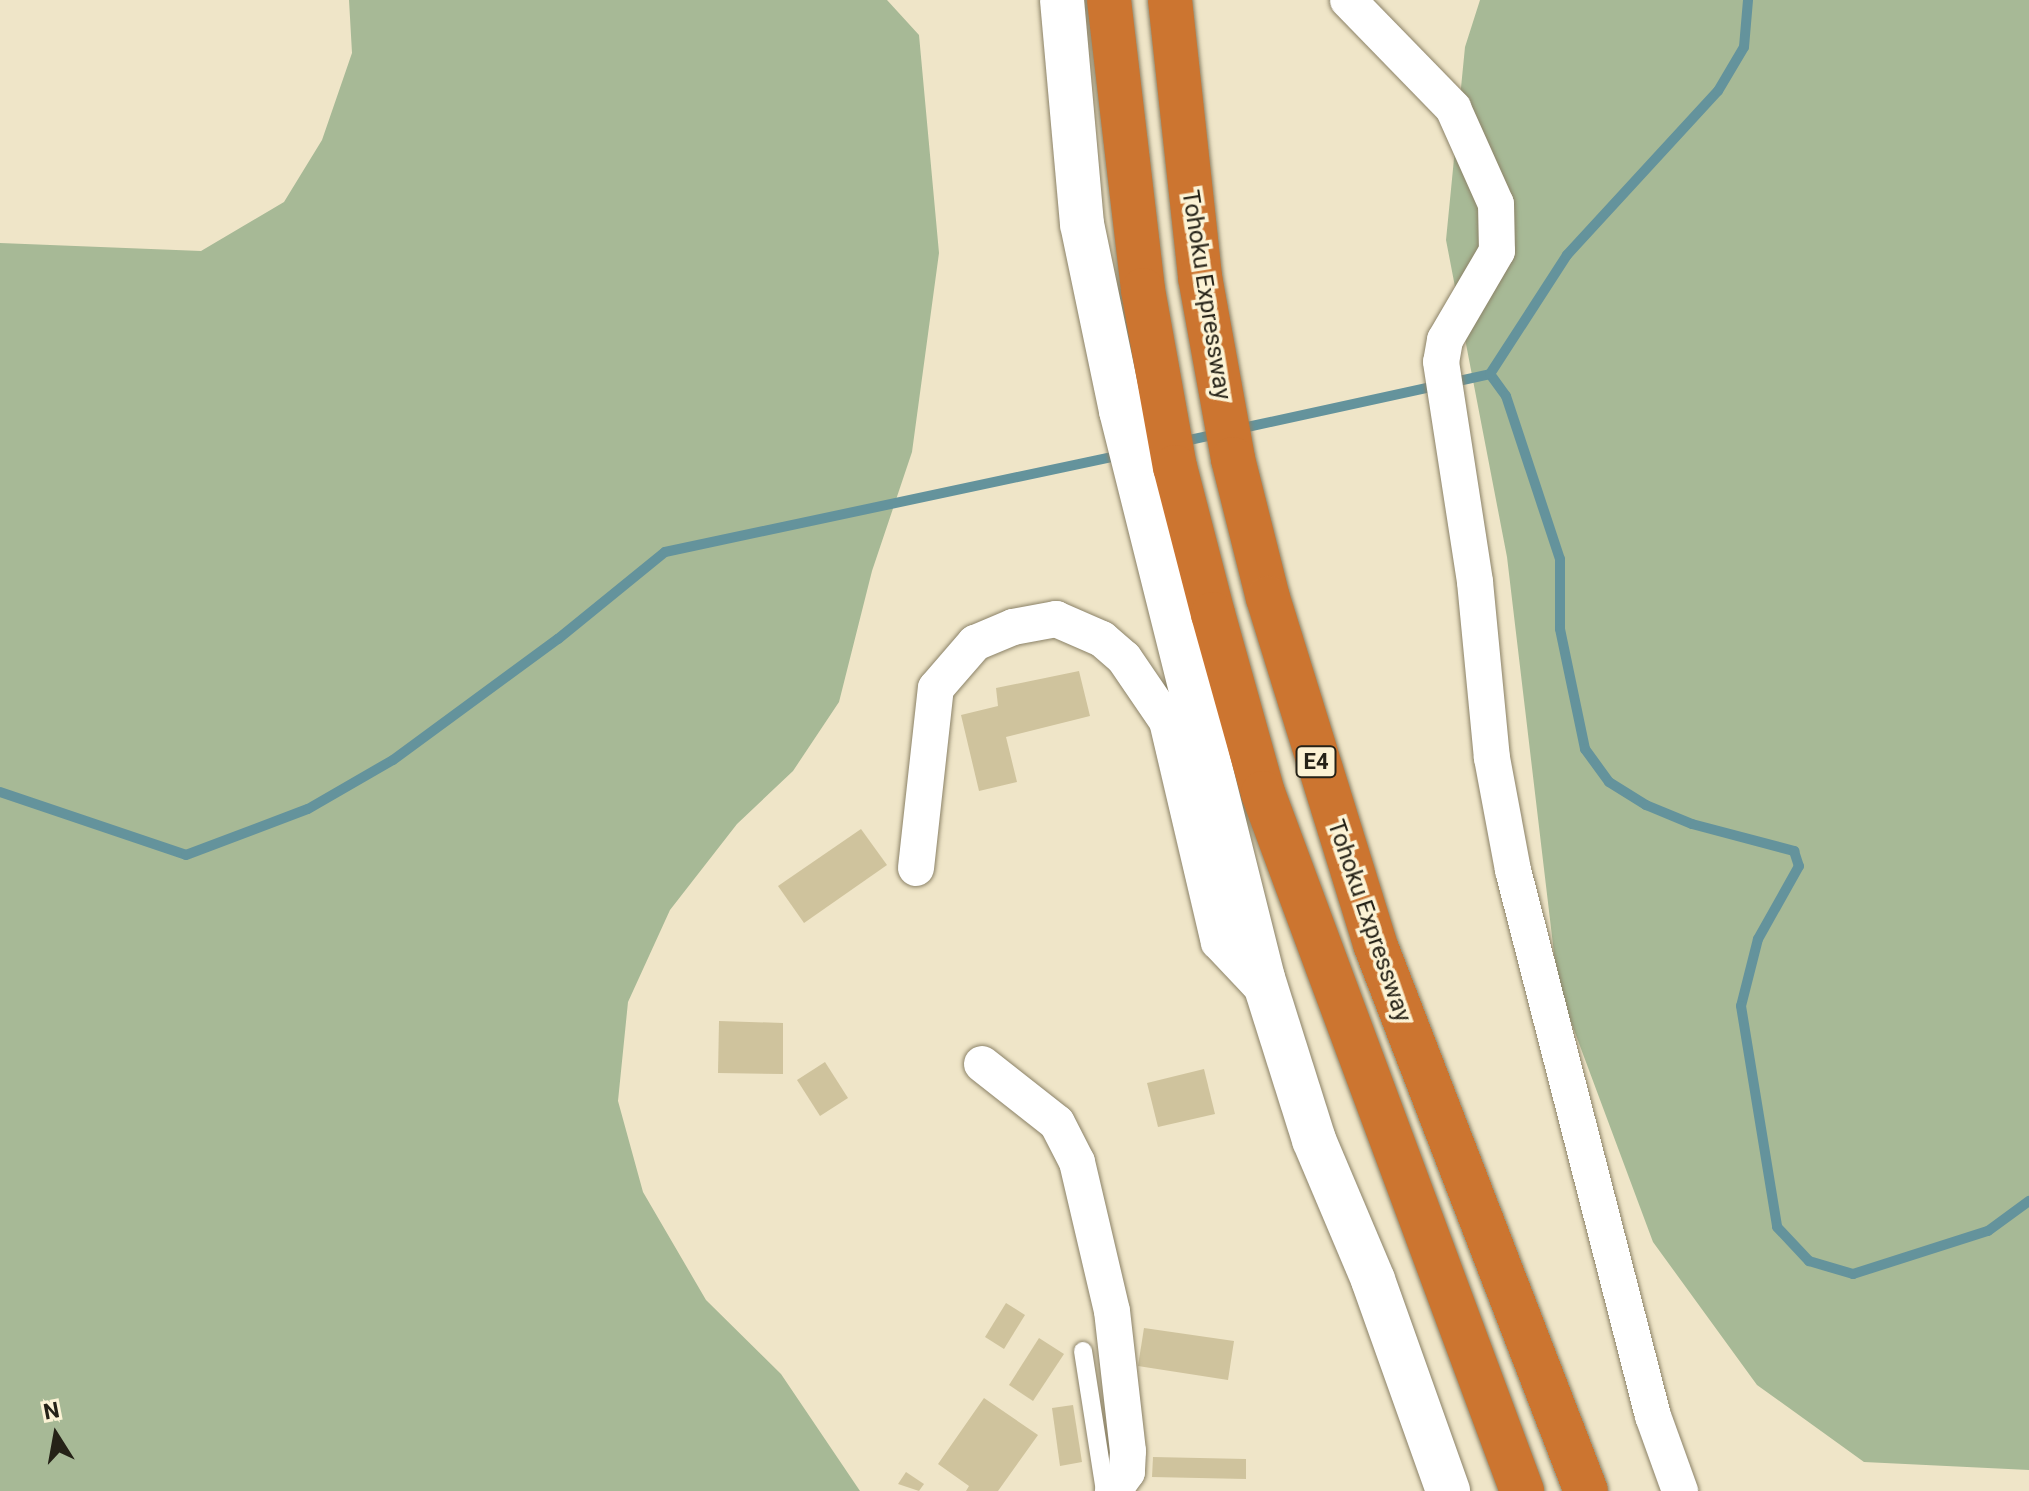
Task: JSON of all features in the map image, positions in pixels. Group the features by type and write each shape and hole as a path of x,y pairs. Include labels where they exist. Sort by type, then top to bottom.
{"highway":[{"name":"E4","path":"1109,0 1143,290 1175,467 1213,614 1263,793 1522,1491"},
{"name":"Tohoku Expressway","path":"1170,0 1200,277 1233,459 1268,598 1375,944 1586,1491"}],"street":[{"path":"1062,0 1082,224 1121,411 1268,994 1314,1140 1373,1280 1448,1491"},
{"path":"1348,0 1453,108 1496,204 1497,251 1445,340 1441,362 1475,582 1492,758 1520,900 1653,1416 1680,1491"},
{"path":"916,868 936,688 975,643 1013,627 1056,619 1102,639 1124,658 1167,721 1219,942 1268,994"},
{"path":"982,1064 1057,1123 1077,1162 1112,1311 1128,1451 1127,1472 1113,1491"}],"lane":[{"path":"1083,1351 1105,1491"}],"green space":[{"path":"349,0 887,0 919,35 939,253 912,452 872,571 839,702 793,771 737,824 670,910 628,1002 618,1101 643,1192 706,1300 781,1374 860,1491 0,1491 0,243 201,251 284,202 322,140 352,53"},
{"path":"1480,0 2029,0 2029,1470 1864,1462 1757,1385 1653,1242 1558,987 1507,557 1446,240 1465,47"}],"building":[{"path":"1079,671 1090,716 1006,737 1017,782 979,791 961,715 998,706 996,688"},
{"path":"861,829 887,865 804,923 778,886"},
{"path":"719,1021 783,1023 783,1074 718,1073"},
{"path":"825,1062 848,1098 820,1116 797,1080"},
{"path":"1204,1069 1215,1114 1158,1127 1147,1083"},
{"path":"1006,1303 1025,1315 1004,1349 985,1337"},
{"path":"1144,1328 1234,1341 1228,1380 1138,1366"},
{"path":"1039,1338 1064,1354 1033,1401 1009,1385"},
{"path":"984,1398 1038,1435 998,1491 966,1491 969,1486 938,1464"},
{"path":"1073,1405 1082,1462 1060,1466 1052,1408"},
{"path":"1153,1457 1246,1459 1246,1479 1152,1477"},
{"path":"906,1472 924,1484 919,1491 898,1484"}],"waterway":[{"path":"1238,429 1490,374 1567,255 1718,91 1744,47 1748,0"},
{"path":"1490,374 1506,396 1560,559 1560,629 1585,749 1609,782 1646,805 1692,824 1794,851 1799,866 1758,939 1741,1006 1777,1227 1809,1261 1853,1274 1988,1231 2029,1201"},
{"path":"1180,442 1219,434"},
{"path":"0,792 186,855 308,809 393,760 558,639 665,552 1121,455"}]}
